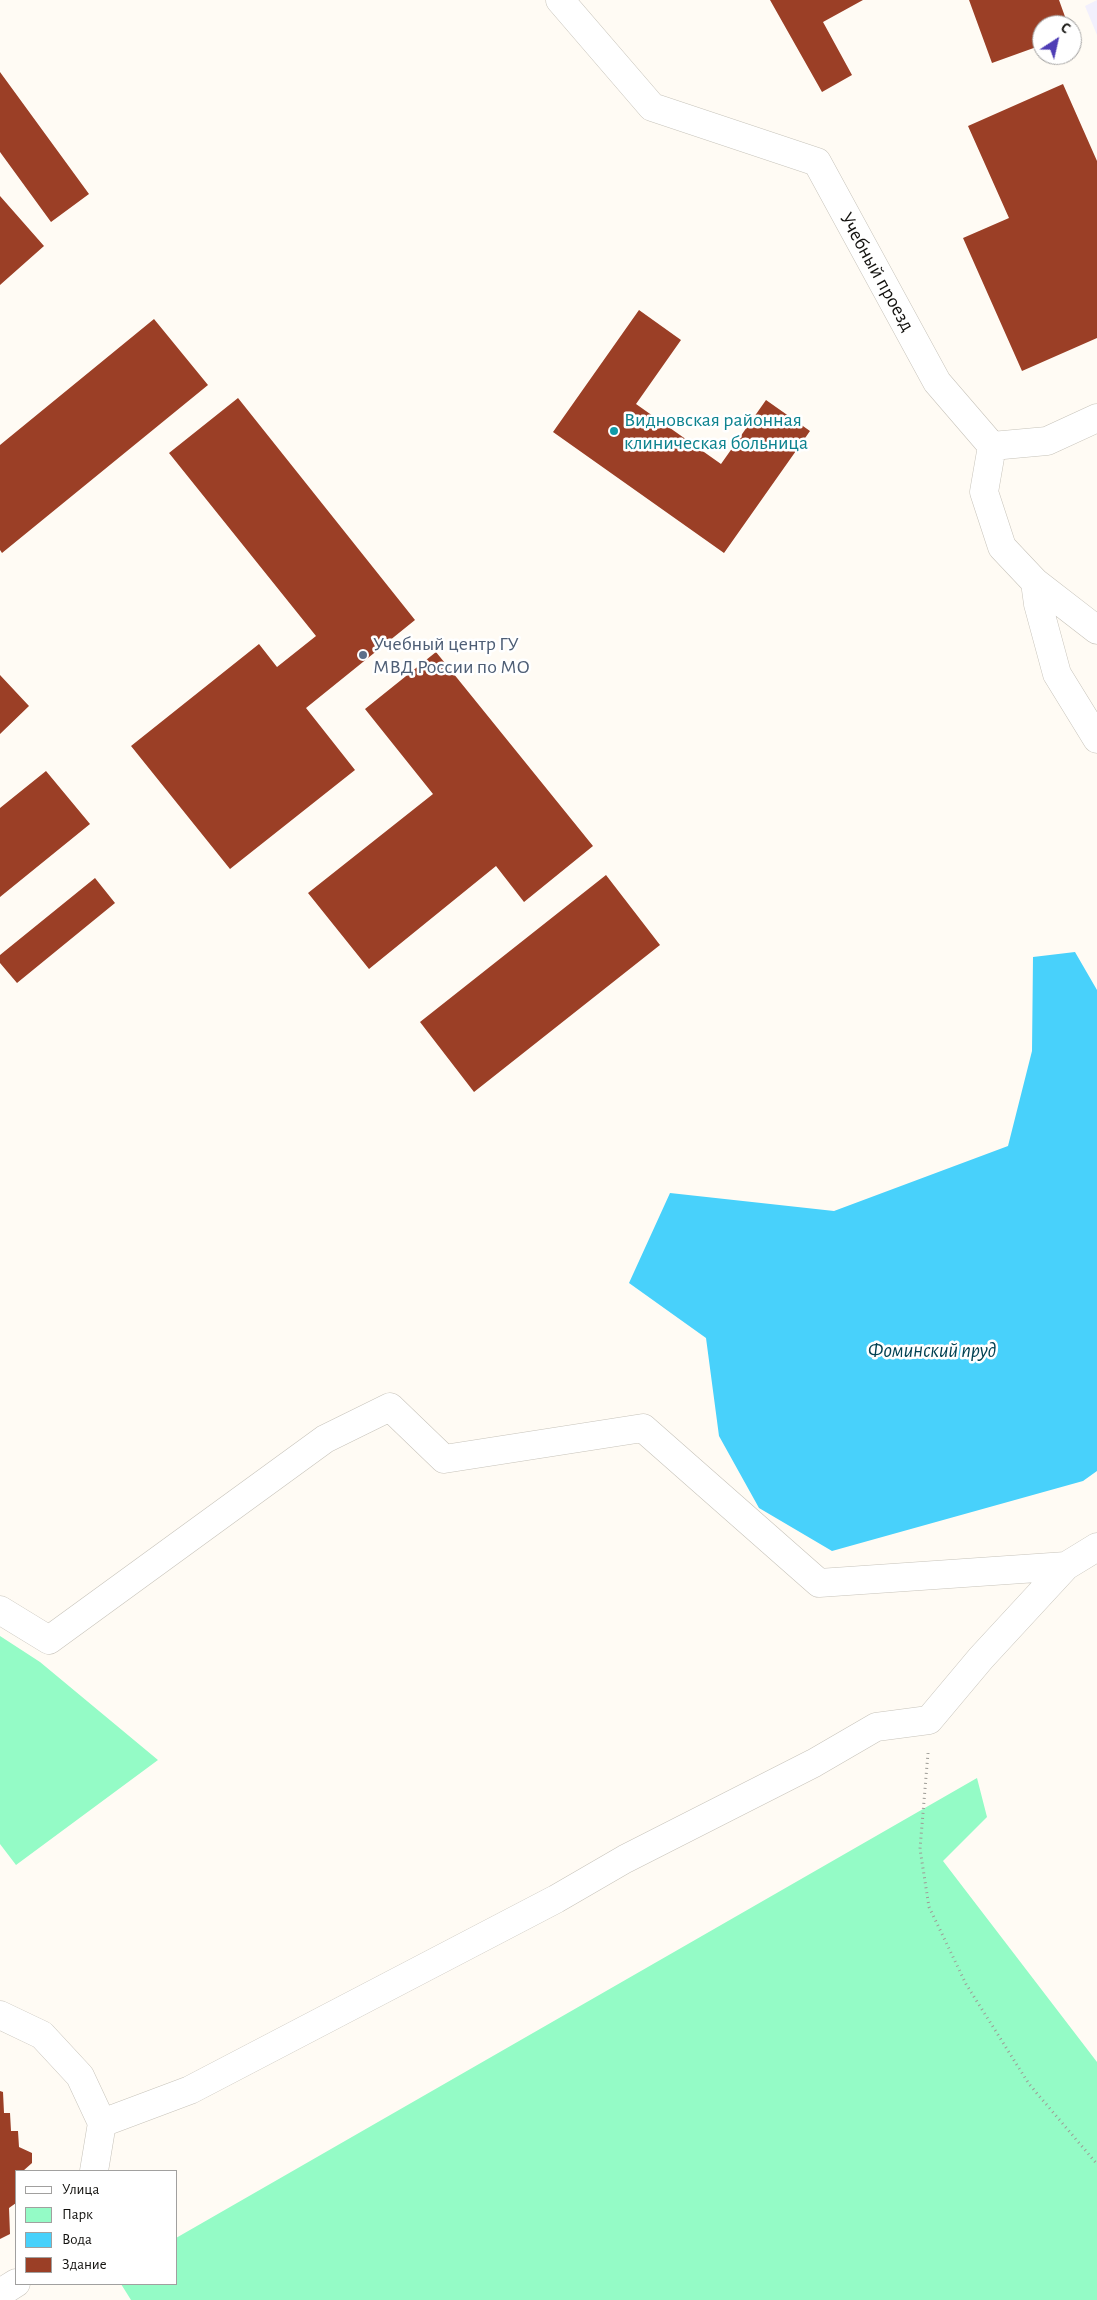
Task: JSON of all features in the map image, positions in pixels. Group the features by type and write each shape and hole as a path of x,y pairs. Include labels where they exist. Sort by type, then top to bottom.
{"street":[{"name":"Учебный проезд","path":"560,0 652,107 817,162 937,382 992,446"},
{"path":"1097,418 1047,441 992,446 984,492 1002,547 1035,582 1097,630"},
{"path":"1035,582 1038,604 1057,674 1097,740"},
{"path":"0,1610 49,1640 325,1439 390,1407 444,1459 643,1428 819,1583 1066,1566"},
{"path":"102,2123 190,2090 556,1899 625,1859 814,1763 876,1727 929,1720 980,1658 1066,1566 1097,1547"},
{"path":"0,2015 42,2036 80,2076 102,2123 94,2170"},
{"path":"0,2292 15,2284"}],"path":[{"path":"929,1720 920,1849 929,1907 966,1984 1029,2084 1097,2164"}],"shaded area":[{"path":"1097,0 1097,35 1085,6"}],"green space":[{"path":"0,1636 40,1662 158,1760 16,1865 0,1844"},
{"path":"977,1778 987,1817 943,1861 1097,2062 1097,2300 131,2300 122,2285 178,2285 178,2237"}],"water":[{"name":"Фоминский пруд","path":"1075,952 1097,990 1097,1471 1083,1481 832,1551 759,1508 719,1436 706,1338 629,1283 670,1193 834,1211 1008,1146 1032,1051 1033,957"}],"building":[{"path":"770,0 863,0 823,22 852,75 822,92"},
{"path":"969,0 1059,0 1064,15 1032,15 1032,49 992,63"},
{"path":"0,72 89,194 51,222 0,152"},
{"path":"1063,84 1097,161 1097,338 1022,371 963,238 1009,218 968,126"},
{"path":"0,196 44,246 0,285"},
{"name":"Видновская районная клиническая больница","path":"639,310 681,340 636,404 721,464 766,400 810,431 724,553 553,432"},
{"path":"154,319 208,385 2,553 0,550 0,445"},
{"path":"238,398 415,620 306,708 355,770 230,869 131,746 259,644 277,667 316,636 169,453"},
{"path":"436,652 593,846 524,902 496,866 369,969 308,893 433,794 365,709"},
{"path":"0,675 29,706 0,734"},
{"path":"46,771 90,824 0,897 0,808"},
{"path":"606,875 660,945 474,1092 420,1022"},
{"path":"95,878 115,903 17,983 0,963 0,955"},
{"path":"0,2091 3,2092 4,2113 10,2113 11,2131 18,2131 19,2147 32,2153 32,2163 24,2170 15,2170 15,2204 9,2208 10,2234 0,2239"}],"place":[{"name":"Видновская районная клиническая больница","path":"614,431"},
{"name":"Учебный центр ГУ МВД России по МО","path":"363,655"}]}
